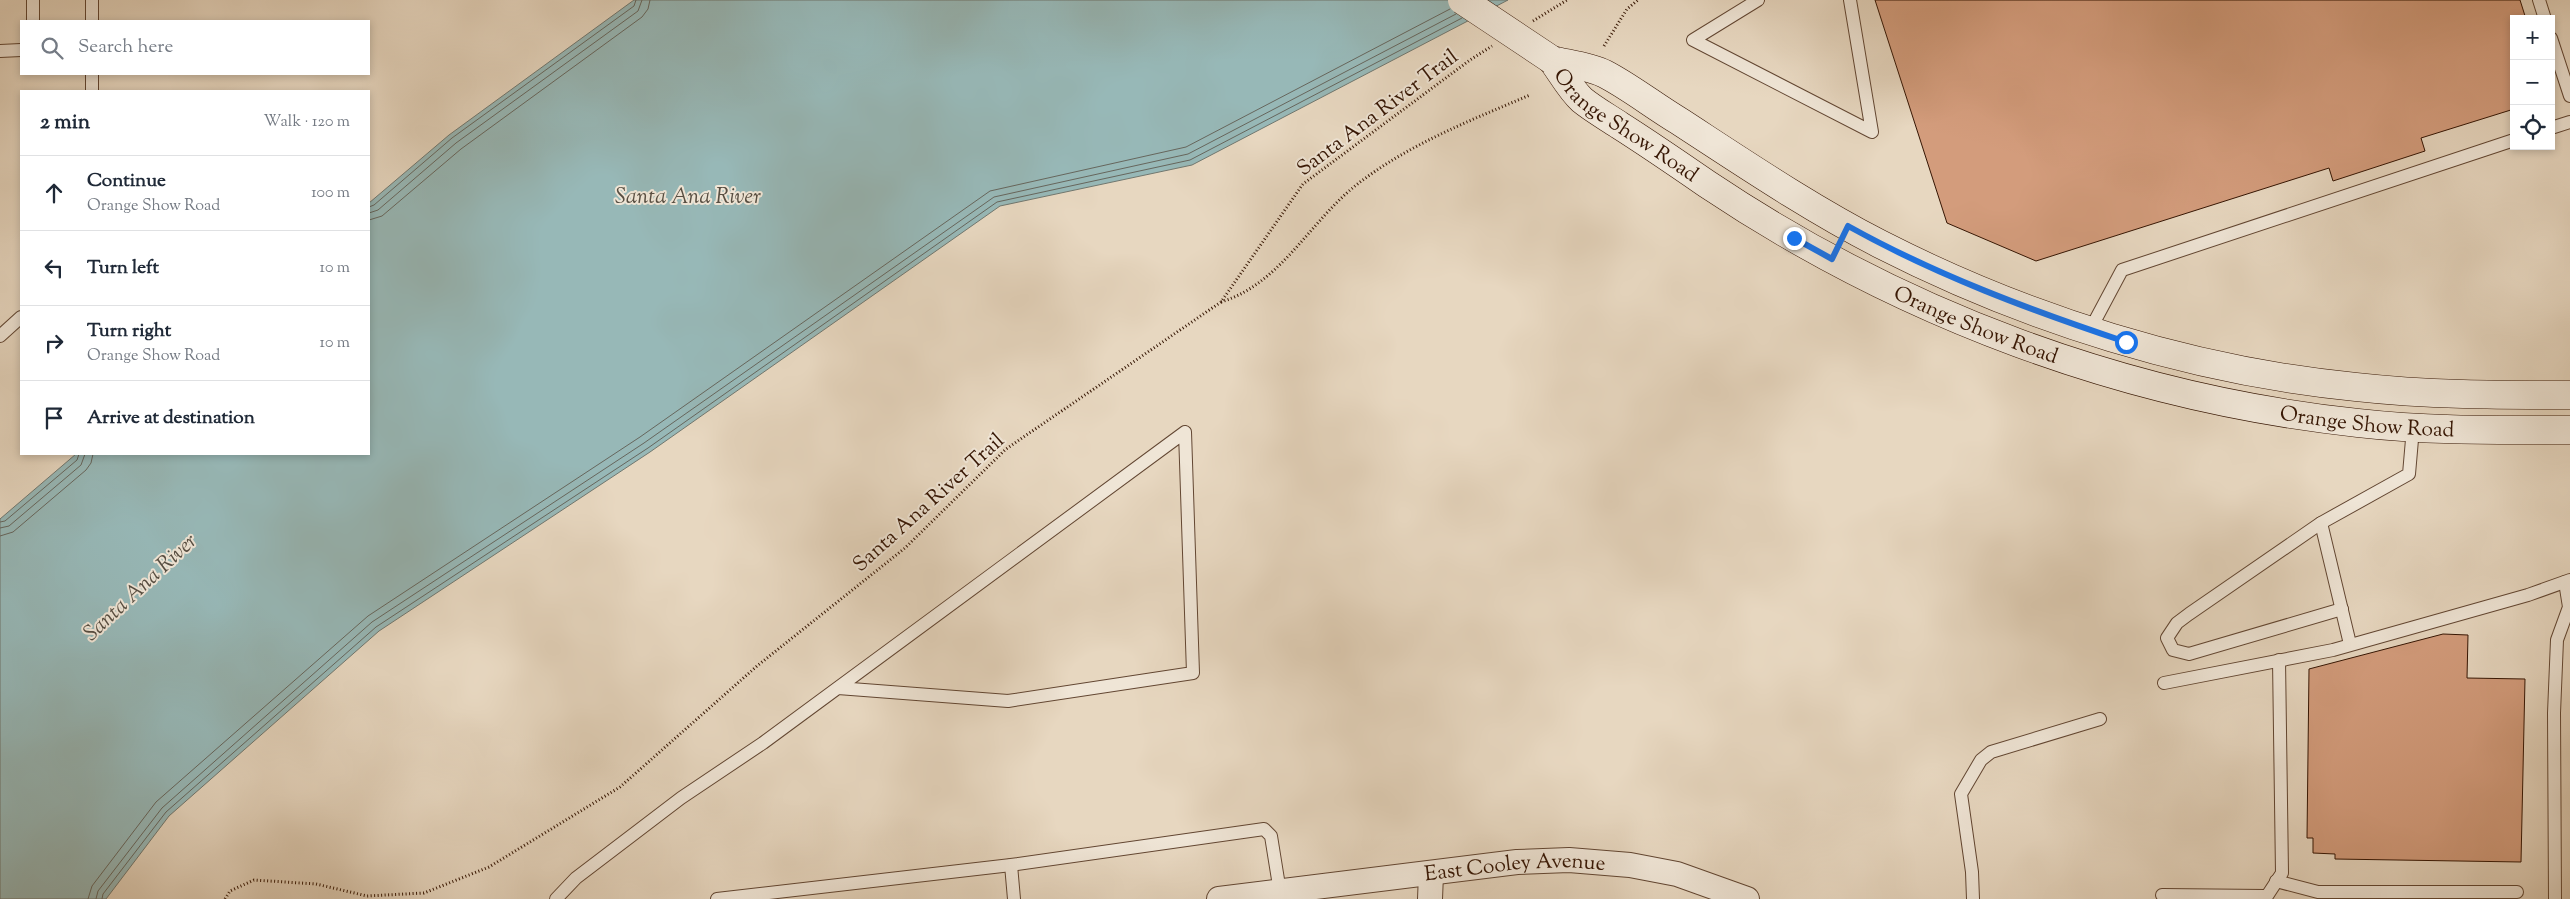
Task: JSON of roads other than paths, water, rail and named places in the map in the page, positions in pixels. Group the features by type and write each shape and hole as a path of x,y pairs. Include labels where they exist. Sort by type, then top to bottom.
{"main road":[{"path":"1462,0 1552,60"},
{"name":"Orange Show Road","path":"1552,60 1603,73 1811,206 1880,244 1972,287 2126,342 2208,362 2345,386 2420,393 2570,395"},
{"name":"Orange Show Road","path":"1552,60 1581,99 1730,199 1832,259 1900,294 1963,322 2032,349 2120,377 2200,397 2280,412 2356,423 2412,428 2570,430"},
{"path":"1832,259 1848,226"}],"street":[{"name":"East Cooley Avenue","path":"1219,899 1518,862 1569,860 1630,865 1677,874 1747,899"},
{"path":"1430,899 1431,874"}],"lane":[{"path":"33,0 33,20"},
{"path":"92,0 92,20"},
{"path":"1758,0 1693,40 1872,132 1850,0"},
{"path":"2539,0 2544,15"},
{"path":"0,51 20,50"},
{"path":"2555,50 2570,96"},
{"path":"92,75 92,90"},
{"path":"2555,127 2570,122"},
{"path":"2090,330 2122,270 2510,141"},
{"path":"0,336 20,318"},
{"path":"2342,609 2189,654 2173,650 2167,638 2178,623 2189,614 2321,523 2409,474 2412,428"},
{"path":"556,899 576,878 681,798 763,743 1185,432 1193,673 1008,700 838,688"},
{"path":"2321,523 2350,644"},
{"path":"2164,683 2350,644 2528,594 2567,581 2569,607 2557,640 2554,713 2555,899"},
{"path":"2162,895 2265,897 2282,873 2279,660"},
{"path":"1973,899 1972,872 1962,794 1981,760 1991,752 2100,719"},
{"path":"717,899 1010,865 1264,830 1271,836 1280,892"},
{"path":"1010,865 1014,899"},
{"path":"2276,881 2318,892 2440,895 2517,892"}],"water":[{"name":"Santa Ana River","path":"634,0 1508,0 1192,165 1000,206 650,452 379,631 169,816 106,899 0,899 0,519 75,455 370,455 370,202 449,135"}]}
